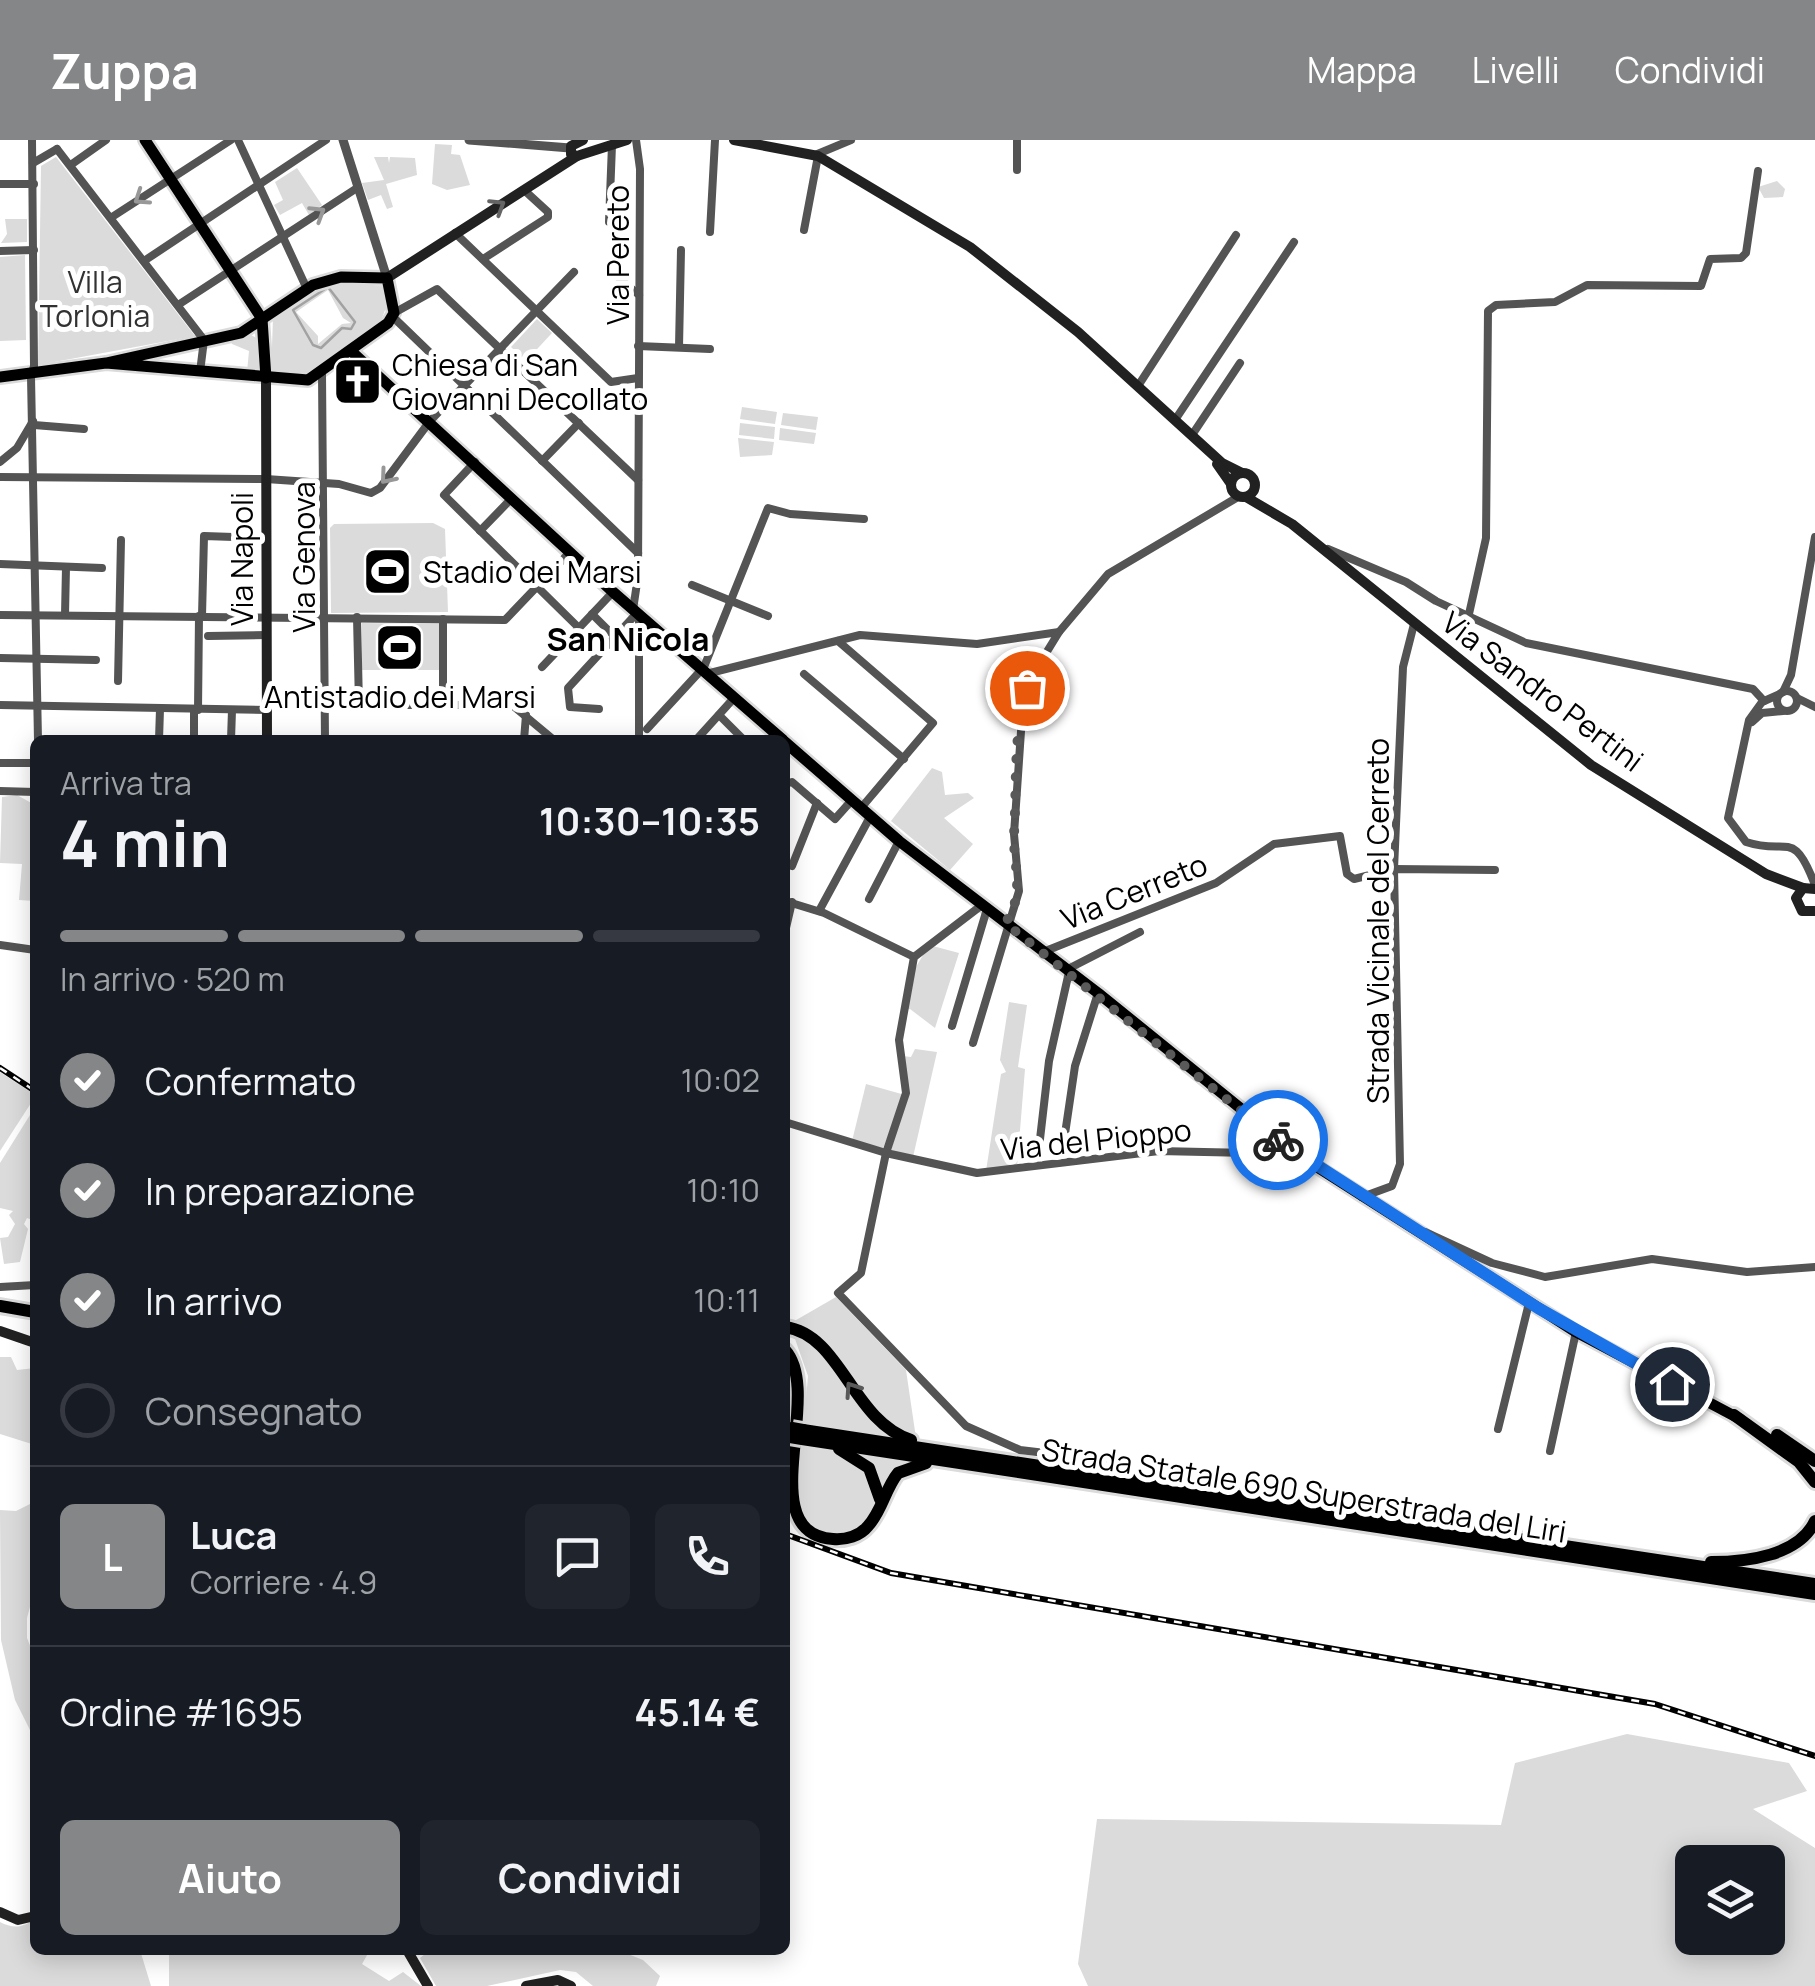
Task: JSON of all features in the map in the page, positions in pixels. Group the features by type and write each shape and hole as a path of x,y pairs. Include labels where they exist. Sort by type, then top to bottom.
{"highway":[{"path":"0,1306 30,1311"},
{"path":"0,1314 30,1319"},
{"path":"790,1329 816,1340 866,1410 884,1427 957,1457"},
{"path":"790,1346 796,1353 804,1384 793,1435"},
{"path":"790,1362 799,1384 793,1435 793,1504 802,1522 814,1533 832,1539 857,1535 871,1524 880,1502 904,1468 957,1457"},
{"path":"1734,1415 1769,1430 1815,1464"},
{"path":"1734,1415 1799,1462 1815,1482"},
{"path":"793,1435 859,1458 876,1480 880,1502"},
{"name":"Strada Statale 690 Superstrada del Liri","path":"793,1435 1815,1584"},
{"name":"Strada Statale 690 Superstrada del Liri","path":"957,1457 1815,1594"},
{"path":"1660,1560 1723,1562 1757,1557 1798,1542 1815,1521"},
{"path":"1755,1584 1815,1602"}],"main road":[{"path":"145,140 262,319 266,378"},
{"path":"241,333 307,289 341,277 386,278 524,190 574,152 583,140"},
{"path":"574,152 628,140"},
{"name":"Via Sandro Pertini","path":"734,140 816,155 947,234 1047,306 1222,463 1252,476 1269,507"},
{"name":"Via Sandro Pertini","path":"947,234 1074,337 1217,464 1237,492 1269,507 1591,765 1770,876 1810,887"},
{"path":"106,363 308,380 351,352 393,315 386,278"},
{"path":"0,377 106,363 241,333 265,336"},
{"path":"351,352 636,613 777,735"},
{"name":"Via Napoli","path":"266,378 267,735"},
{"path":"1242,473 1237,492 1256,487"},
{"path":"790,746 898,841 1098,993 1297,1154 1576,1332 1734,1415"},
{"path":"1770,876 1802,911 1814,912"},
{"path":"1796,902 1810,887"},
{"path":"0,1331 30,1341"},
{"path":"0,1912 18,1920 30,1917"},
{"path":"410,1955 428,1986"},
{"path":"526,1986 558,1980 571,1986"}],"street":[{"path":"32,140 38,735"},
{"path":"44,140 44,154"},
{"path":"72,164 106,140"},
{"path":"112,217 234,140 307,289"},
{"path":"144,260 326,140"},
{"path":"343,140 386,278"},
{"path":"469,140 574,152"},
{"name":"Via Pereto","path":"636,140 639,735"},
{"path":"710,232 715,140"},
{"path":"804,230 816,155 851,140"},
{"path":"1017,140 1017,170"},
{"path":"32,163 56,144 204,340 200,372"},
{"path":"608,222 612,145"},
{"path":"1469,614 1486,542 1487,312 1496,305 1553,302 1587,285 1701,286 1710,259 1741,258 1746,253 1758,171"},
{"path":"0,184 34,184"},
{"path":"178,305 357,188"},
{"path":"483,259 548,217 548,212 524,190"},
{"path":"455,233 611,382 638,378"},
{"path":"1138,386 1236,236"},
{"path":"1175,420 1294,242"},
{"path":"0,252 34,250"},
{"path":"679,347 681,250"},
{"path":"617,252 619,278 639,295"},
{"path":"0,478 33,474 266,479 325,484 367,494 380,488 430,422 574,272"},
{"path":"638,480 438,288 393,315 638,553"},
{"path":"638,346 710,349"},
{"path":"1192,435 1240,364"},
{"name":"Via Genova","path":"322,374 325,735"},
{"path":"33,423 84,429"},
{"path":"0,462 17,448 33,423"},
{"path":"542,461 579,423"},
{"path":"475,462 444,495 579,628"},
{"path":"972,1043 1019,886 1014,834 1021,710 1030,680 1059,632 1106,576 1164,544 1237,492"},
{"path":"480,531 513,498"},
{"path":"648,729 704,672 768,508 864,519"},
{"path":"194,735 204,536 266,538"},
{"path":"1788,710 1815,537"},
{"path":"118,681 120,540"},
{"path":"1319,546 1531,645 1753,688 1764,701"},
{"path":"0,615 505,620 570,552"},
{"path":"0,564 102,568"},
{"path":"65,615 66,567"},
{"path":"692,586 768,616"},
{"path":"542,667 613,592"},
{"path":"599,709 570,707 568,688 636,613"},
{"path":"592,614 615,637"},
{"path":"358,617 359,705"},
{"path":"443,619 444,704"},
{"name":"Strada Vicinale del Cerreto","path":"1362,1197 1390,1188 1400,1167 1394,869 1403,663 1414,624"},
{"path":"704,672 866,635 983,643 1059,632"},
{"path":"208,636 266,635"},
{"path":"819,911 861,808 933,723 838,641"},
{"path":"0,658 96,660"},
{"path":"804,674 904,759"},
{"path":"1788,694 1777,704 1788,710"},
{"path":"1810,887 1803,859 1784,844 1746,842 1730,824 1729,800 1746,730 1764,701 1788,694 1815,707"},
{"path":"701,735 734,698"},
{"path":"0,704 267,710"},
{"path":"326,705 512,705 548,735"},
{"path":"1746,730 1762,713 1815,707"},
{"path":"159,735 160,710"},
{"path":"231,735 232,710"},
{"path":"524,735 526,715"},
{"path":"719,715 739,735"},
{"path":"0,763 30,763"},
{"path":"790,783 835,819 861,808"},
{"path":"0,791 30,792"},
{"path":"792,866 818,804"},
{"name":"Via Cerreto","path":"1043,952 1216,883 1277,842 1341,837 1350,878 1394,869 1495,870"},
{"path":"869,899 898,841"},
{"path":"790,901 819,911 914,957"},
{"path":"985,907 914,957 899,1040 906,1093 886,1153 861,1273 838,1293 966,1426 1020,1450 1104,1460"},
{"path":"952,1026 985,907"},
{"path":"1037,1165 1049,1062 1068,971 1140,932"},
{"path":"0,945 30,949"},
{"path":"1061,1160 1075,1066 1098,993"},
{"name":"Via del Pioppo","path":"790,1124 886,1153 977,1173 1061,1160 1216,1150 1297,1154"},
{"path":"1421,1233 1434,1234 1492,1263 1545,1277 1652,1258 1742,1272 1815,1267"},
{"path":"0,1286 30,1285"},
{"path":"1498,1429 1529,1303"},
{"path":"1550,1451 1576,1332"}],"green space":[{"path":"435,144 452,145 451,154 460,155 470,185 447,190 432,184"},
{"name":"Villa Torlonia","path":"56,157 195,336 38,365 41,166"},
{"path":"374,157 388,157 389,163 390,157 415,158 417,175 386,184 393,207 387,209 381,195 368,200 362,183 384,180"},
{"path":"297,168 322,205 309,215 302,203 280,215 274,205 283,200 275,182"},
{"path":"1777,181 1785,189 1783,197 1764,198 1758,187"},
{"path":"5,219 27,219 27,242 1,243 7,234"},
{"path":"25,255 26,340 0,341 0,257"},
{"path":"350,281 385,287 387,305 382,318 301,376 271,373 273,318 322,287","holes":["328,290 343,318 351,323 342,324 318,344 318,336 296,312"]},
{"path":"537,319 552,333 526,361 511,347"},
{"path":"251,335 260,340 259,372 247,372 249,351 231,341"},
{"path":"742,407 777,412 775,424 740,419"},
{"path":"783,413 818,417 816,430 781,425"},
{"path":"740,423 775,427 774,439 739,435"},
{"path":"780,428 816,433 814,444 779,440"},
{"path":"738,438 774,442 772,455 740,457"},
{"name":"Stadio dei Marsi","path":"433,523 445,529 448,612 331,613 330,528 334,524"},
{"name":"Antistadio dei Marsi","path":"362,623 439,624 439,670 362,670"},
{"path":"932,768 942,772 945,795 968,793 974,798 944,818 973,844 950,870 891,821"},
{"path":"17,795 30,802 30,901 19,900 22,864 0,863 2,797"},
{"path":"929,945 959,953 935,1028 910,1009 904,1010 913,972"},
{"path":"1009,1002 1027,1005 1018,1067 1025,1069 1017,1167 986,1171 1001,1074 1006,1072 1000,1060"},
{"path":"915,1049 937,1052 913,1157 891,1150 906,1100 903,1056 911,1057"},
{"path":"0,1072 30,1092 30,1105 0,1151"},
{"path":"866,1084 905,1095 883,1148 852,1141"},
{"path":"30,1115 30,1219 24,1224 28,1229 20,1262 4,1264 0,1238 8,1237 15,1224 9,1215 13,1211 0,1208 0,1163"},
{"path":"836,1297 906,1370 916,1438 894,1431 809,1331 791,1323"},
{"path":"794,1336 811,1339 886,1436 804,1423 808,1376"},
{"path":"0,1357 11,1357 17,1370 30,1369 30,1443 0,1434"},
{"path":"800,1443 830,1448 860,1463 876,1498 863,1525 840,1534 824,1534 812,1526 800,1498"},
{"path":"860,1454 904,1459 882,1487"},
{"path":"30,1504 30,1730 15,1700 1,1640 0,1510 16,1511"},
{"path":"1627,1734 1789,1763 1807,1791 1753,1809 1815,1848 1815,1986 1088,1986 1078,1964 1097,1819 1501,1825 1515,1763"},
{"path":"0,1922 9,1926 30,1922 30,1955 142,1955 151,1986 0,1986"},
{"path":"169,1955 367,1955 362,1964 389,1981 403,1972 421,1986 169,1986"},
{"path":"630,1955 643,1960 660,1976 656,1986 593,1986 576,1972 560,1970 487,1986 436,1986 420,1958"}],"waterway":[{"path":"328,287 355,322 351,329 342,328 321,348 313,345 293,310 328,287"}],"railway":[{"path":"0,1068 30,1088"},
{"path":"790,1536 891,1573 1655,1704 1815,1756"}],"way so far":[{"path":"1027,688 1019,723 1014,834 1019,886 1014,910 1005,923 1098,993 1278,1140"}],"place":[{"name":"Chiesa di San Giovanni Decollato","path":"357,381"},
{"name":"Stadio dei Marsi","path":"388,571"},
{"name":"Antistadio dei Marsi","path":"400,647"}],"district":[{"name":"San Nicola","path":"628,639"}],"route":[{"path":"1278,1140 1538,1308 1672,1384"}]}
